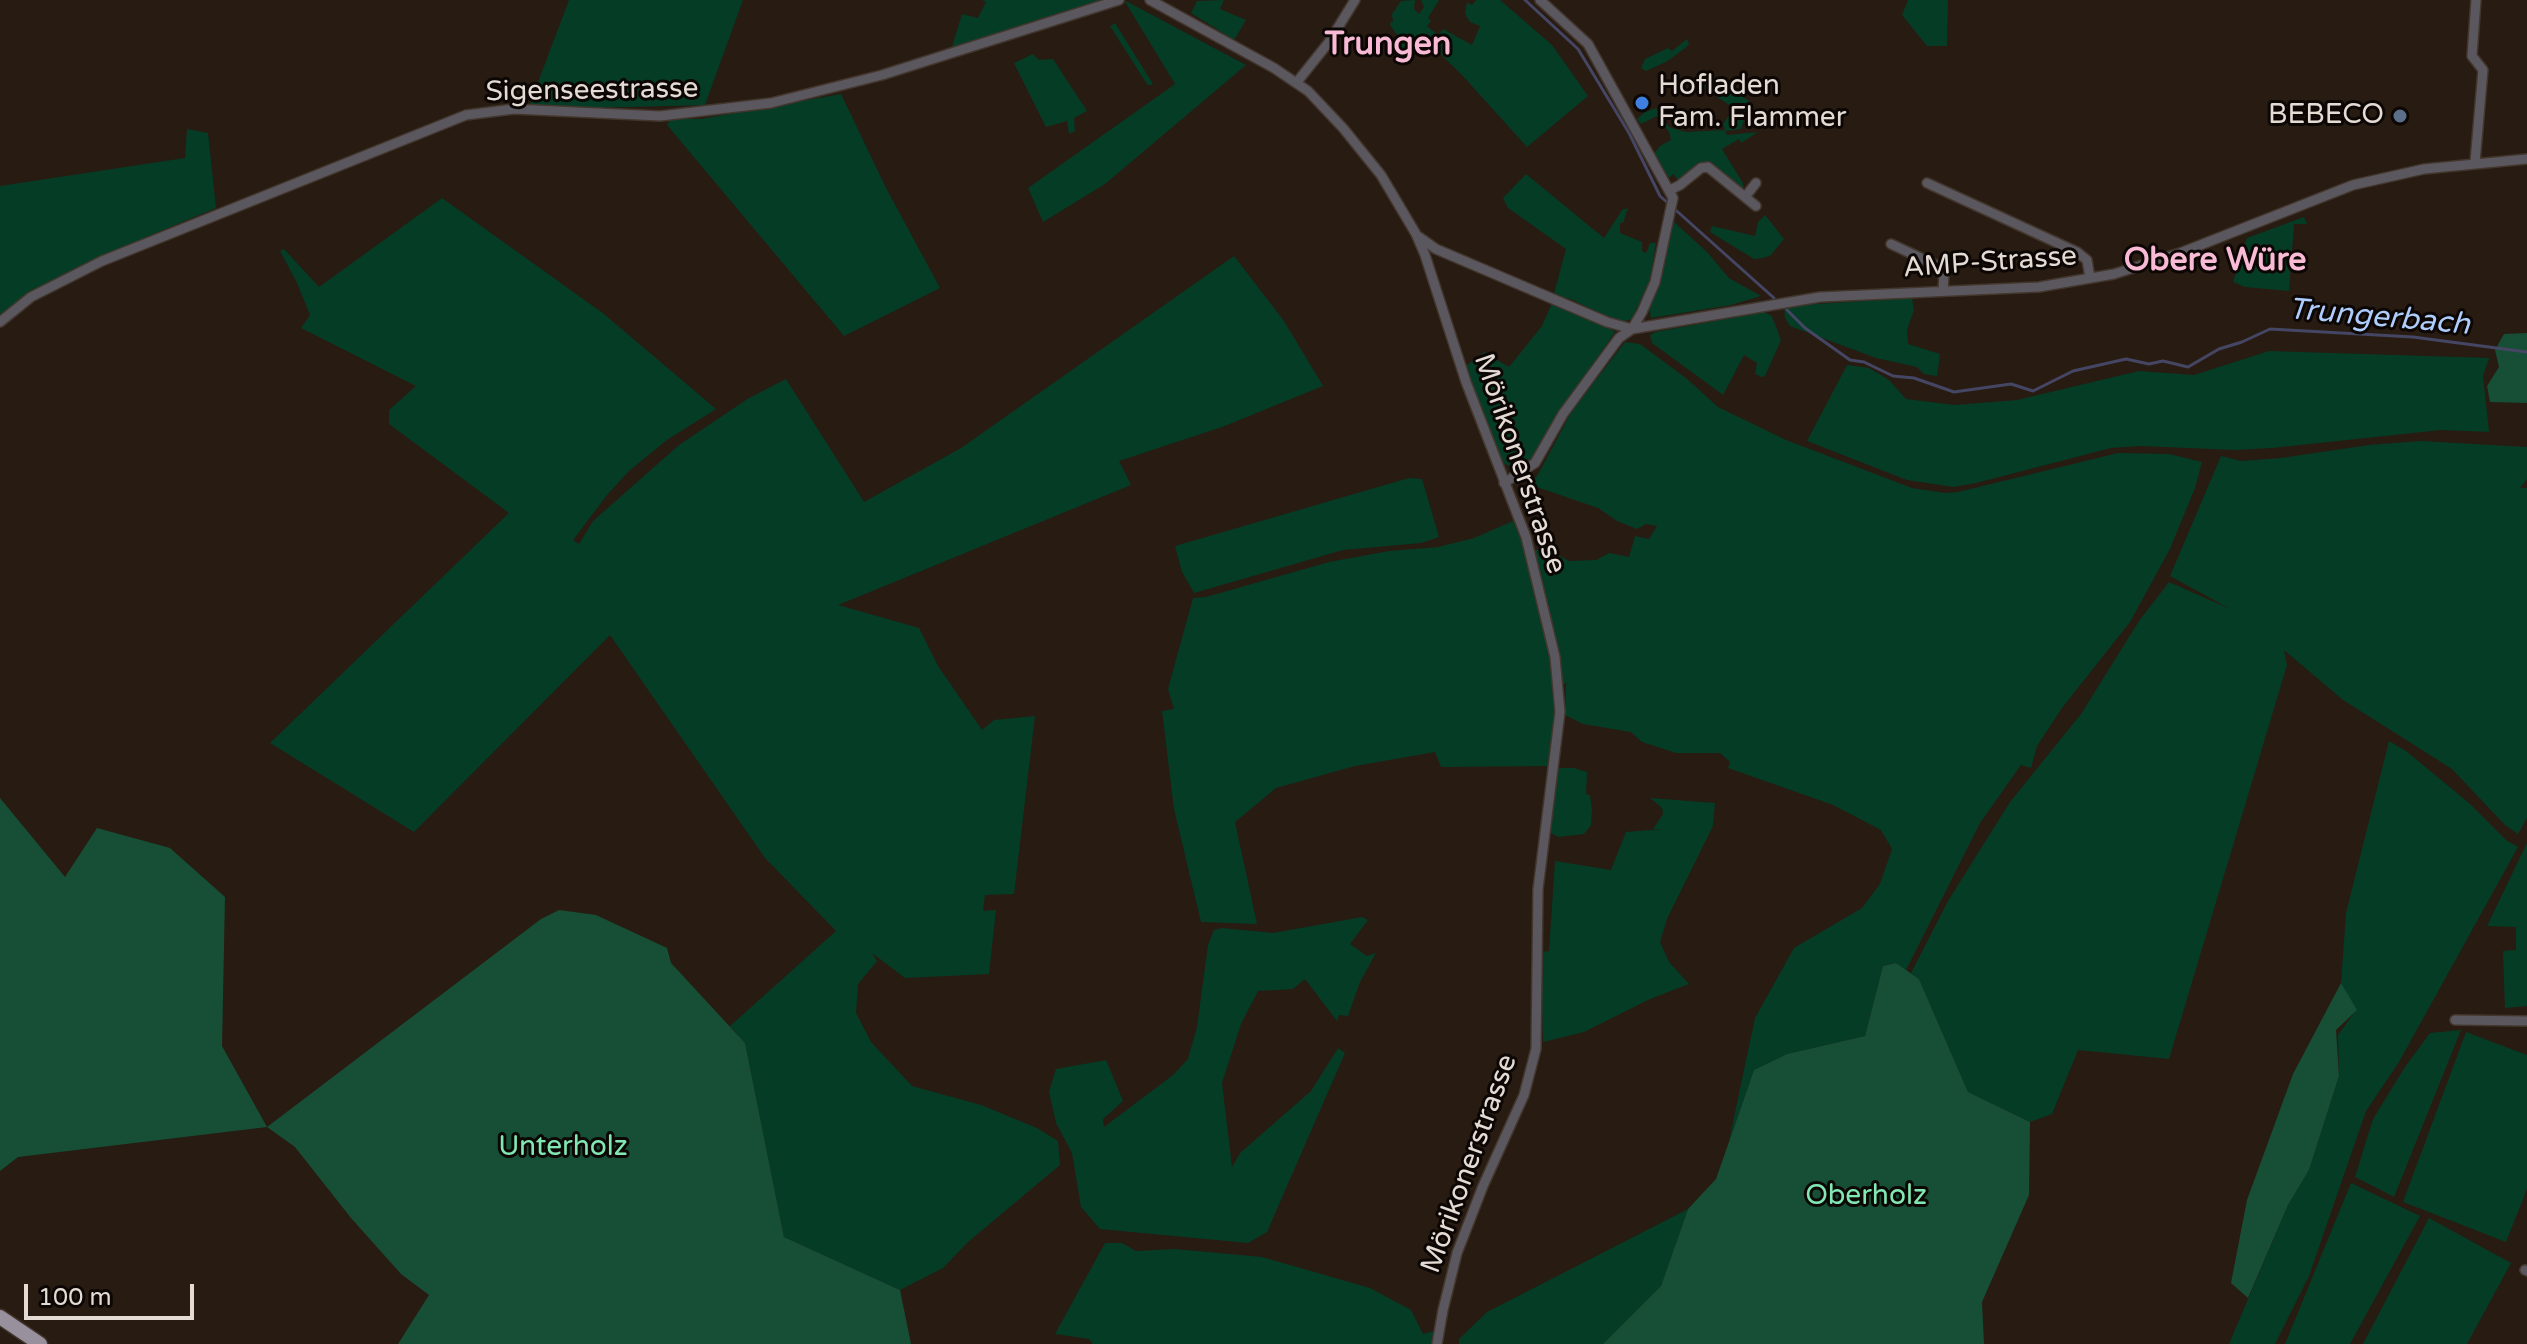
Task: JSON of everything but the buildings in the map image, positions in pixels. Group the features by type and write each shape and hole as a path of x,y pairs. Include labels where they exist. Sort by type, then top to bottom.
{"main road":[{"path":"0,1317 40,1344"}],"street":[{"name":"Sigenseestrasse","path":"0,322 31,297 102,261 466,115 514,109 660,116 771,103 882,75 1119,0"},
{"name":"Mörikonerstrasse","path":"1150,0 1297,82 1318,100 1369,158 1416,234 1466,382 1533,557 1555,657 1560,690 1559,726 1538,889 1537,1038 1533,1062 1524,1095 1457,1253 1437,1344"},
{"path":"1297,82 1329,42 1355,0"},
{"path":"1504,483 1535,463 1563,414 1619,338 1632,329 1655,282 1671,213 1672,194 1588,44 1540,0"},
{"path":"2475,162 2483,70 2472,56 2476,0"},
{"name":"AMP-Strasse","path":"1416,234 1436,249 1607,322 1632,329 1820,297 2039,287 2090,278 2132,269 2180,253 2353,185 2424,169 2527,159"},
{"path":"1672,194 1701,168 1708,167 1756,206"},
{"path":"1745,197 1756,183"},
{"path":"1927,183 2077,252 2087,260 2090,278"},
{"path":"1891,244 1940,267 1944,274 1943,291"},
{"path":"2455,1020 2527,1021"}],"green space":[{"path":"569,0 743,0 705,105 529,106"},
{"path":"983,0 1115,0 951,50 962,14 978,18 986,2"},
{"path":"1124,0 1246,65 1105,184 1043,222 1028,188 1175,84"},
{"path":"1224,0 1220,9 1246,20 1234,40 1191,13 1197,1"},
{"path":"1415,0 1414,9 1419,14 1424,7 1421,0 1439,0 1428,18 1431,21 1427,26 1438,35 1443,29 1472,45 1480,26 1470,22 1465,14 1467,2 1472,5 1476,0 1500,0 1552,45 1588,96 1527,147 1422,36 1404,51 1402,42 1390,25 1393,22 1392,14 1401,1"},
{"path":"1908,0 1948,0 1947,46 1927,46 1902,15"},
{"path":"1115,23 1153,84 1148,85 1110,26"},
{"path":"1687,39 1689,44 1666,62 1646,71 1641,68 1645,59 1668,48 1672,51"},
{"path":"1033,54 1039,60 1053,59 1087,111 1074,118 1075,131 1069,134 1067,121 1046,127 1014,63"},
{"path":"1711,74 1750,102 1741,129 1725,131 1727,135 1758,132 1741,143 1739,139 1722,149 1743,183 1744,190 1715,166 1705,162 1679,181 1673,174 1669,178 1654,154 1671,140 1669,132 1657,116 1641,124 1637,119 1656,108 1669,127 1686,132 1725,130 1723,124 1734,108 1703,88"},
{"path":"841,94 886,188 940,288 844,336 667,125 670,119 701,119"},
{"path":"187,129 208,133 216,208 146,237 54,282 0,319 0,186 185,158"},
{"path":"1526,174 1604,238 1622,210 1628,208 1623,223 1620,223 1620,233 1642,242 1642,251 1646,253 1650,243 1656,243 1650,279 1632,319 1619,323 1571,299 1553,297 1566,249 1508,208 1503,198"},
{"path":"442,198 604,314 716,409 667,440 629,471 573,540 579,544 593,521 679,445 749,398 786,379 864,502 961,448 1234,256 1284,321 1323,386 1222,427 1119,461 1131,485 838,605 919,628 938,666 982,730 994,720 1035,716 1014,894 985,895 983,911 996,910 989,974 905,978 872,953 877,961 858,984 856,1013 871,1042 912,1086 981,1105 1037,1128 1058,1141 1060,1165 968,1242 943,1268 900,1290 784,1237 745,1043 730,1026 836,931 765,858 610,635 414,832 270,743 509,513 389,424 389,410 416,386 301,328 310,315 280,251 284,249 319,287"},
{"path":"1765,215 1784,239 1771,255 1763,258 1754,259 1710,232 1712,226 1755,236 1758,222"},
{"path":"2304,217 2307,224 2294,224 2289,291 2245,287 2233,282 2247,238"},
{"path":"1673,221 1707,252 1729,278 1761,296 1731,305 1651,318 1649,308"},
{"path":"1912,298 1914,310 1907,330 1908,344 1940,354 1937,376 1924,374 1917,367 1876,358 1790,326 1785,318 1784,306"},
{"path":"1552,303 1596,319 1615,332 1525,469 1511,467 1503,463 1466,366 1484,352 1509,367 1542,326"},
{"path":"1764,312 1772,316 1781,340 1765,376 1755,374 1757,363 1744,355 1723,395 1652,343 1650,335 1655,332"},
{"path":"2527,333 2527,403 2490,402 2487,386 2499,367 2495,350 2504,334"},
{"path":"1625,342 1640,344 1686,378 1718,407 1786,440 1912,488 1958,492 2118,453 2169,454 2202,462 2195,488 2170,549 2130,622 2062,708 2037,746 2031,768 2021,765 1980,823 1906,970 1896,963 1883,966 1865,1036 1787,1054 1754,1070 1729,1141 1755,1018 1794,948 1862,908 1880,884 1892,849 1881,830 1833,805 1728,768 1730,762 1720,753 1676,753 1642,742 1631,732 1583,724 1565,715 1566,684 1569,683 1563,684 1534,550 1547,549 1569,561 1596,560 1609,553 1629,557 1635,536 1649,539 1657,526 1646,524 1637,529 1617,521 1598,508 1528,484 1537,476 1572,411"},
{"path":"2269,351 2489,358 2483,376 2489,432 2441,430 2235,450 2141,446 2111,448 1953,487 1907,480 1807,441 1847,365 1869,368 1889,380 1906,399 1955,405 2017,400 2139,371 2194,375"},
{"path":"2421,441 2527,447 2527,479 2520,488 2527,488 2527,818 2518,834 2505,825 2452,769 2343,700 2284,650 2287,665 2169,1059 2078,1050 2052,1114 2030,1122 1968,1092 1919,979 1911,973 1948,901 2010,802 2081,714 2139,621 2169,582 2230,609 2170,576 2221,456 2241,461 2281,458"},
{"path":"1409,478 1422,479 1439,537 1421,543 1343,550 1194,593 1182,572 1175,546"},
{"path":"1513,521 1520,536 1553,675 1556,713 1549,766 1441,767 1435,752 1355,766 1276,788 1235,822 1257,924 1201,922 1174,809 1162,711 1174,709 1168,689 1193,598 1329,562 1389,551 1438,547 1474,538"},
{"path":"2389,741 2406,751 2469,803 2506,840 2518,847 2399,1062 2366,1111 2309,1276 2275,1344 2229,1344 2288,1205 2309,1170 2339,1076 2338,1035 2356,1010 2341,983 2346,913"},
{"path":"1558,768 1587,772 1586,794 1590,795 1592,809 1591,825 1584,834 1558,837 1549,832"},
{"path":"0,798 65,877 97,828 170,848 225,897 222,1046 267,1127 18,1157 0,1171"},
{"path":"1650,798 1715,803 1713,826 1667,919 1660,942 1669,962 1689,984 1650,999 1584,1032 1543,1042 1541,952 1549,951 1555,861 1611,870 1626,832 1664,829 1653,829 1663,814 1662,808"},
{"path":"2527,843 2527,1006 2505,1008 2503,951 2516,950 2516,927 2487,926"},
{"name":"Unterholz","path":"559,910 596,915 667,948 671,963 745,1043 784,1237 900,1290 911,1344 398,1344 429,1295 401,1274 351,1218 295,1147 267,1127 541,919"},
{"path":"1362,917 1368,920 1350,944 1367,956 1376,953 1360,982 1348,1016 1339,1015 1337,1021 1305,979 1293,989 1258,991 1241,1024 1222,1083 1232,1167 1240,1153 1311,1091 1338,1048 1345,1053 1267,1232 1248,1243 1100,1229 1081,1207 1072,1153 1056,1123 1049,1092 1056,1069 1106,1060 1123,1101 1103,1119 1104,1127 1173,1075 1188,1059 1197,1027 1208,945 1214,930 1222,928 1273,933"},
{"name":"Oberholz","path":"1896,963 1919,979 1968,1092 2030,1122 2029,1195 1982,1302 1984,1344 1603,1344 1661,1286 1688,1209 1716,1179 1754,1070 1787,1054 1865,1036 1883,966"},
{"path":"2341,983 2357,1010 2336,1030 2339,1076 2309,1170 2288,1205 2248,1298 2231,1283 2247,1200 2293,1074"},
{"path":"2461,1030 2394,1197 2355,1177 2373,1119 2405,1067 2430,1033"},
{"path":"2466,1032 2527,1055 2527,1189 2506,1242 2403,1202"},
{"path":"2351,1183 2420,1216 2350,1344 2285,1344"},
{"path":"1688,1209 1661,1286 1603,1344 1459,1344 1459,1339 1487,1312"},
{"path":"2429,1218 2511,1263 2467,1344 2363,1344"},
{"path":"1105,1243 1122,1243 1136,1251 1175,1249 1262,1257 1370,1288 1411,1310 1423,1334 1435,1331 1432,1344 1093,1344 1089,1339 1055,1334"}],"waterway":[{"name":"Trungerbach","path":"1525,0 1578,49 1629,133 1660,196 1774,298"},
{"name":"Trungerbach","path":"1787,310 1805,328 1850,360 1864,362 1893,376 1914,378 1954,392 2011,384 2033,391 2073,371 2126,359 2149,364 2163,361 2188,367 2219,349 2270,329 2413,337 2527,352"}],"place":[{"name":"Hofladen Fam. Flammer","path":"1642,103"},
{"name":"BEBECO","path":"2400,116"}],"district":[{"name":"Trungen","path":"1388,46"},
{"name":"Obere Würe","path":"2215,262"}]}
